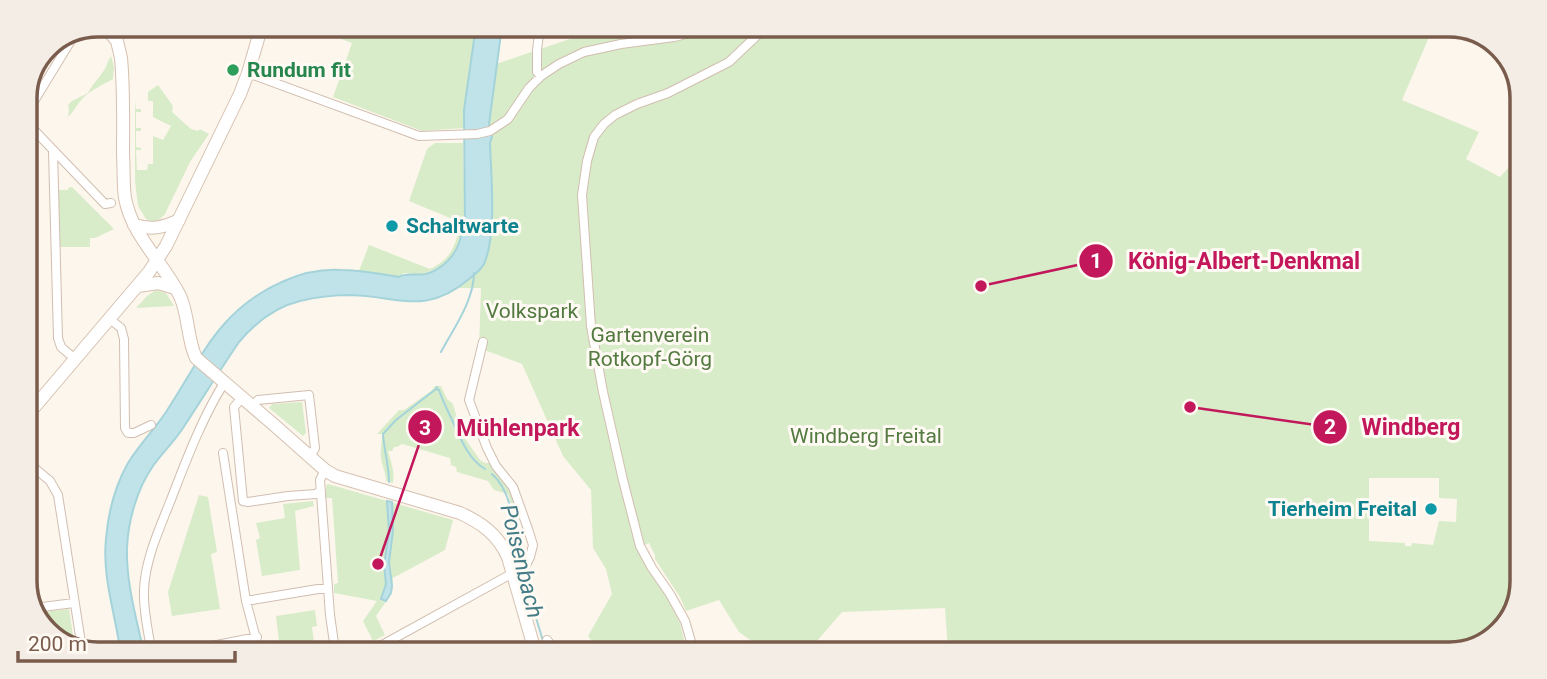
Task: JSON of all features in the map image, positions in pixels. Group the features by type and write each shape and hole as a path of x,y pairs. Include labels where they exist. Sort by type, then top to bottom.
{"main road":[{"path":"114,37 121,58 127,207 143,241 184,306 191,345 198,360 335,476 442,507 474,519 492,531 517,569 533,642"},
{"path":"254,37 255,50"},
{"path":"37,404 157,260 240,94 259,37"},
{"path":"134,225 149,229 179,220"},
{"path":"138,286 158,284 175,288"}],"street":[{"path":"539,37 537,72 541,76"},
{"path":"248,73 419,136 477,134 490,131 508,119 529,88 559,64 584,52 674,37"},
{"path":"691,642 685,621 640,546 623,481 591,326 582,195 594,137 604,124 637,104 668,93 729,62 755,37"},
{"path":"37,96 69,44"},
{"path":"37,134 105,204 111,203"},
{"path":"53,151 58,338 61,347 75,359"},
{"path":"110,319 121,328 124,340 125,428 128,433 134,433 152,425"},
{"path":"393,642 526,565 530,558 533,545 513,487 496,466 469,400 483,342"},
{"path":"150,642 144,603 146,572 156,538 220,380"},
{"path":"252,406 258,400 310,395 315,448 310,457"},
{"path":"242,398 234,407 243,500 248,502 316,494 320,491"},
{"path":"222,453 246,601 258,642"},
{"path":"37,470 50,481 58,495 80,640"},
{"path":"325,470 320,480 320,491 334,642"},
{"path":"246,601 328,589"},
{"path":"43,607 74,603"},
{"path":"232,642 257,637"}],"green space":[{"path":"474,37 464,128 422,131 333,97 352,43 341,39"},
{"name":"Windberg Freital","path":"576,37 1429,37 1402,100 1479,132 1466,159 1500,177 1510,166 1510,582 1506,605 1493,625 1483,632 1469,639 1450,642 947,642 945,608 842,612 818,642 753,642 739,632 719,600 686,611 655,559 649,543 639,548 680,623 685,642 592,642 588,636 612,594 606,569 593,548 591,490 563,456 522,364 479,348 481,288 459,288 483,267 490,239 492,137 489,124 496,64","holes":["1369,478 1439,478 1439,498 1457,499 1456,522 1439,521 1433,545 1412,543 1411,546 1405,546 1405,543 1369,541"]},
{"path":"111,56 113,79 86,95 68,117 68,105 88,93"},
{"path":"158,85 173,106 172,112 191,129 200,129 209,134 190,162 165,214 158,220 149,221 138,206 135,181 135,101 136,109 141,109 141,112 136,112 136,128 141,128 141,131 136,131 136,147 141,148 136,150 137,170 147,170 148,164 153,164 153,136 163,140 171,126 153,117 153,101 148,101 148,92"},
{"path":"435,143 463,143 465,224 451,257 440,267 421,275 404,273 399,277 359,271 369,245 430,269 444,260 452,250 462,223 409,201 427,149"},
{"path":"72,187 114,229 90,238 90,247 59,247 56,190 68,190"},
{"path":"156,290 166,293 174,306 136,308 147,296"},
{"path":"435,386 441,386 447,399 453,404 461,431 480,460 492,463 512,488 518,510 513,512 508,494 494,490 488,481 457,472 456,467 451,465 450,458 402,444 388,451 393,483 386,481 381,455 382,434 377,434 399,410 404,410"},
{"path":"302,402 306,433 303,436 269,408 272,404"},
{"path":"328,484 453,520 445,550 393,578 392,593 376,616 385,635 373,641 363,621 377,601 334,593 334,584 338,583 332,498 325,498"},
{"path":"199,495 208,497 217,552 211,554 220,609 172,616 168,592"},
{"path":"313,501 314,506 295,511 300,570 262,576 256,540 260,538 256,523 285,518 283,504"},
{"path":"69,609 73,638 57,627 45,612"},
{"path":"315,610 317,626 312,627 314,642 279,642 276,616"}],"water":[{"path":"474,37 501,37 489,124 492,137 492,222 484,264 469,279 440,297 413,301 352,295 326,296 291,304 274,312 245,335 179,433 153,466 138,495 129,527 127,561 141,642 119,642 107,581 106,539 116,491 132,456 161,419 214,336 243,306 262,292 284,281 319,271 363,271 399,277 426,274 442,266 451,257 458,246 465,224 464,110"},
{"path":"387,501 392,502 393,531 389,562 392,586 386,601 381,599 386,584 384,565 389,532"}],"waterway":[{"name":"Poisenbach","path":"441,352 467,304 474,273"},
{"name":"Poisenbach","path":"437,387 466,448 474,460 485,469"},
{"path":"389,482 383,434 396,420 436,389"},
{"name":"Poisenbach","path":"492,474 500,482 509,504 519,563"},
{"name":"Poisenbach","path":"521,568 543,642"}],"place":[{"name":"Rundum fit","path":"233,70"},
{"name":"Schaltwarte","path":"392,226"},
{"name":"König-Albert-Denkmal","path":"981,286"},
{"name":"Windberg","path":"1190,407"},
{"name":"Tierheim Freital","path":"1431,509"},
{"name":"Mühlenpark","path":"378,564"}],"park label":[{"name":"Volkspark","path":"532,311"},
{"name":"Gartenverein Rotkopf-Görg","path":"650,347"}]}
